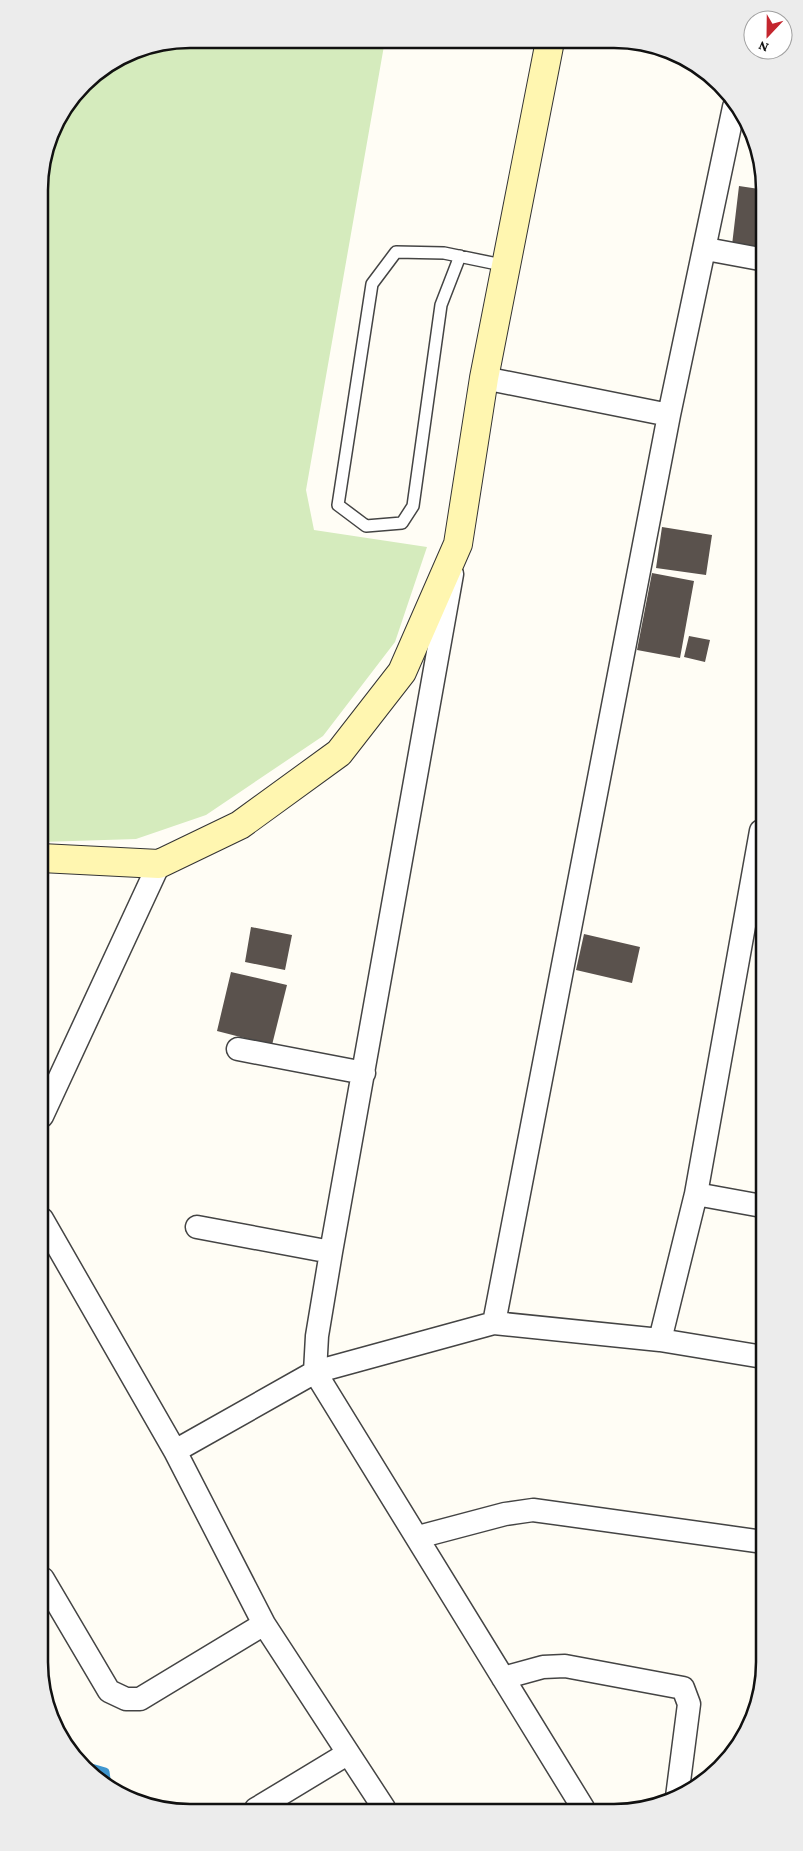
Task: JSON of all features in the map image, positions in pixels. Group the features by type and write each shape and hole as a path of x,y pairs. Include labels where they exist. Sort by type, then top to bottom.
{"street":[{"path":"549,47 484,378 458,544 331,1252 317,1336 315,1372 581,1804"},
{"path":"494,1323 669,415 706,249 733,113"},
{"path":"706,249 756,258"},
{"path":"484,378 669,415"},
{"path":"48,858 159,864 240,825 339,754 402,672 458,544"},
{"path":"660,1340 696,1194 756,861"},
{"path":"47,1104 159,864"},
{"path":"238,1049 364,1073"},
{"path":"696,1194 755,1205"},
{"path":"197,1227 331,1252"},
{"path":"47,1228 175,1451 264,1624 381,1804"},
{"path":"175,1451 315,1372 494,1323 660,1340 755,1356"},
{"path":"418,1537 504,1514 534,1510 755,1541"},
{"path":"47,1586 109,1691 126,1699 140,1699 264,1624"},
{"path":"503,1678 543,1667 565,1666 683,1688 689,1704 678,1788"},
{"path":"264,1804 347,1754"}],"lane":[{"path":"460,256 441,305 413,506 402,523 366,526 338,505 372,284 396,252 444,253 460,256 507,266"}],"green space":[{"path":"189,47 384,47 306,490 314,530 427,547 395,642 323,736 206,815 136,839 48,842 48,180 52,152 66,118 83,96 110,71 144,55 161,50"}],"building":[{"path":"739,186 756,189 756,248 732,245"},
{"path":"662,527 712,535 706,575 656,568"},
{"path":"652,573 694,581 680,658 637,650"},
{"path":"689,636 710,640 705,662 684,657"},
{"path":"251,927 292,935 285,970 245,962"},
{"path":"584,934 640,947 632,983 576,970"},
{"path":"231,972 287,985 272,1045 217,1031"}],"waterway":[{"path":"98,1770 105,1772 106,1776"}]}
